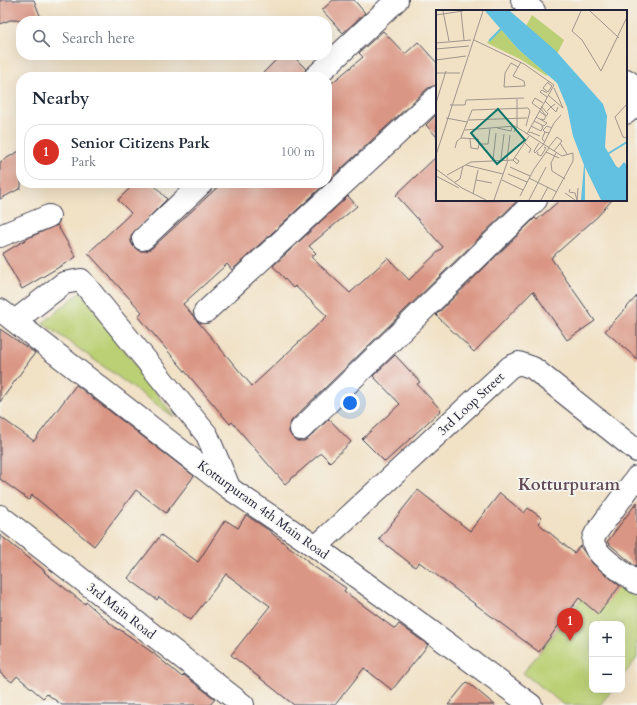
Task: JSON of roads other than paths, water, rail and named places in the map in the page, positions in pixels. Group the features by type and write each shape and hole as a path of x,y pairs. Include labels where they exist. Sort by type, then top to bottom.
{"street":[{"path":"320,72 397,0"},
{"path":"627,81 637,88"},
{"path":"205,312 436,98"},
{"path":"627,112 637,103"},
{"path":"143,239 197,188"},
{"path":"300,429 535,201"},
{"path":"0,236 49,216"},
{"path":"7,315 64,283 80,280 207,434 229,488"},
{"name":"Kotturpuram 4th Main Road","path":"7,315 229,488 316,548 531,705"},
{"name":"3rd Loop Street","path":"316,548 510,367 519,363 533,368 637,451"},
{"path":"637,477 593,539 594,544 600,554 637,583"},
{"name":"3rd Main Road","path":"0,516 235,703"}],"place":[{"name":"Senior Citizens Park","path":"570,641"}],"district":[{"name":"Kotturpuram","path":"569,484"}]}
